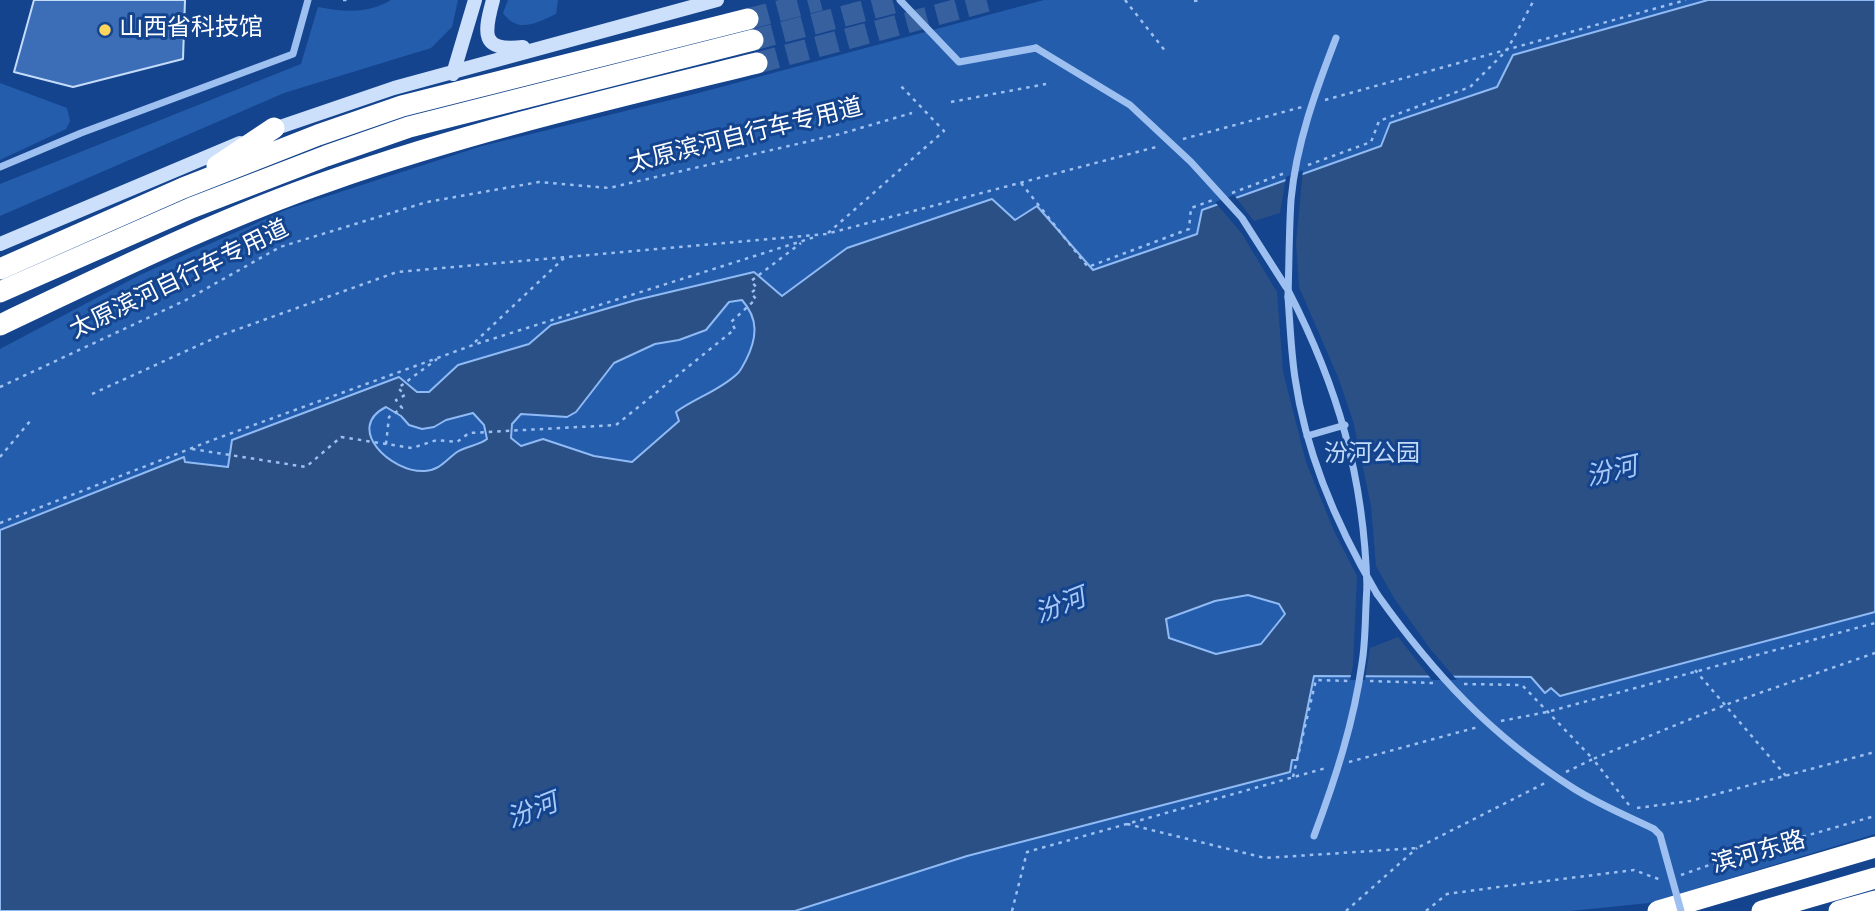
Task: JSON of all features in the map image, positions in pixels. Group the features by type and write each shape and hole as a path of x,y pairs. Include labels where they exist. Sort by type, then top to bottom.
{"highway":[{"path":"0,269 183,188 318,135 402,106 750,30 409,127 191,208 0,292"},
{"path":"0,325 183,238 327,181 604,101 757,63"},
{"path":"183,188 274,128"},
{"name":"滨河东路","path":"1658,911 1875,847"},
{"path":"1762,911 1875,878"},
{"path":"1839,911 1875,901"}],"street":[{"path":"0,167 81,133 293,54 308,0"},
{"path":"453,74 475,0"},
{"path":"492,0 486,27 490,42 499,48 556,44"},
{"path":"0,244 274,128 394,88 717,0"},
{"path":"900,0 959,62 1036,48 1130,105 1191,162 1242,218 1265,251 1306,323 1345,425 1365,534 1367,587 1363,661 1345,744 1314,836"},
{"path":"1336,38 1319,80 1306,125 1292,197 1288,298 1291,350 1307,436 1323,483 1351,548 1377,594 1424,659 1472,709 1519,750 1575,789 1654,829 1660,835 1681,911"},
{"path":"1307,436 1345,425"}],"path":[{"path":"344,0 349,0"},
{"path":"1125,0 1166,52"},
{"path":"1194,1 1202,0"},
{"path":"1307,165 1371,142 1379,121 1470,87 1507,50 1534,0"},
{"path":"1322,101 1686,0"},
{"path":"951,102 1046,83"},
{"path":"92,394 219,336 397,272 826,234 944,131 899,84"},
{"path":"1177,141 1309,105"},
{"name":"太原滨河自行车专用道","path":"0,387 186,300 279,247 413,206 539,182 609,188 840,134 912,113"},
{"path":"0,523 188,449 473,345 826,234 1164,145"},
{"path":"1230,194 1294,170"},
{"path":"1021,183 1088,267 1189,229 1191,208 1217,198"},
{"path":"188,449 306,467 341,437 412,448 437,440 457,442 469,433 617,425 735,329 731,322 756,299 751,293 757,288 751,281 804,241"},
{"path":"473,345 565,257"},
{"path":"386,444 388,417 402,408 396,400 405,395 398,388 441,356"},
{"path":"0,457 31,420"},
{"path":"1494,723 1547,712 1875,623"},
{"path":"1557,776 1725,705 1875,653"},
{"path":"1695,670 1786,776"},
{"path":"1293,777 1316,680 1357,681"},
{"path":"1370,681 1439,683"},
{"path":"1452,683 1522,685 1593,759 1632,809 1690,800 1875,752"},
{"path":"1341,764 1481,727"},
{"path":"1012,911 1027,852 1328,768"},
{"path":"1346,911 1417,848 1545,782"},
{"path":"1675,877 1732,857 1875,816"},
{"path":"1127,824 1265,858 1417,848"},
{"path":"1426,911 1447,894 1633,870 1664,881"}],"green space":[{"path":"391,0 458,0 452,27 431,48 284,93 0,216 0,184 301,64 318,7 356,11 374,8"},
{"path":"508,0 558,0 556,14 541,21 521,25 503,13"},
{"name":"汾河公园","path":"1044,0 1875,0 1875,834 1649,903 1570,911 0,911 0,349 140,275 288,209 482,146 695,94"},
{"path":"0,83 67,108 70,121 66,129 0,160"}],"water":[{"name":"汾河公园","path":"1708,0 1875,0 1875,612 1560,696 1551,688 1545,693 1531,677 1314,676 1297,760 1292,760 1290,772 967,856 795,911 0,911 0,530 184,457 185,462 228,467 232,440 399,377 417,392 429,392 458,365 529,344 551,325 636,300 754,272 782,296 847,248 992,199 1015,220 1037,206 1093,270 1197,234 1202,210 1381,146 1390,123 1497,87 1513,55","holes":["742,300 754,322 754,336 741,370 723,385 676,412 679,421 632,462 594,456 543,439 521,446 511,438 512,424 521,414 567,417 576,412 614,363 655,344 679,340 706,330 729,302","386,407 401,416 409,425 422,429 473,413 484,425 487,439 457,452 435,469 412,470 399,465 377,448 371,437 370,426 374,416","1248,595 1279,604 1285,614 1261,644 1216,654 1169,638 1166,619 1215,601"]}],"pier":[{"path":"1303,170 1296,243 1299,287 1338,377 1353,421 1371,506 1376,566 1394,598 1431,650 1457,680 1432,680 1398,637 1370,648 1365,680 1350,680 1357,576 1334,531 1306,462 1283,372 1277,292 1242,234 1215,202 1234,195 1254,221 1280,213 1286,177"}],"building":[{"name":"山西省科技馆","path":"34,0 185,0 183,59 73,87 14,72"}],"tunnel":[{"path":"748,19 820,0"},
{"path":"753,40 905,0"},
{"path":"757,63 992,0"}],"place":[{"name":"山西省科技馆","path":"105,30"}],"water label":[{"name":"汾河","path":"1612,474"},
{"name":"汾河","path":"1061,608"},
{"name":"汾河","path":"533,813"}]}
